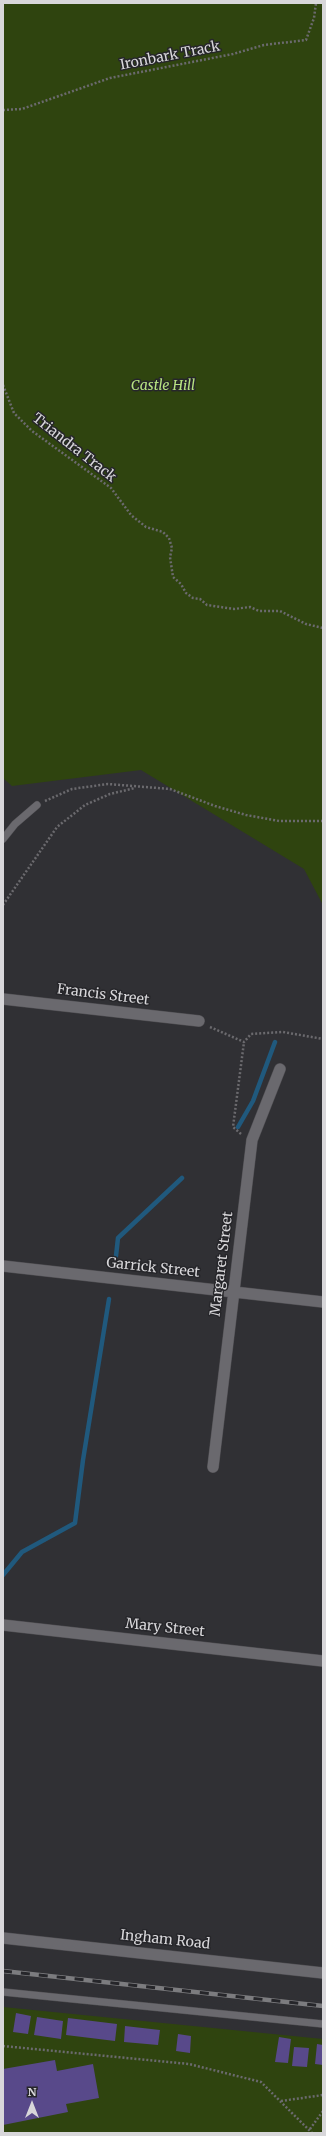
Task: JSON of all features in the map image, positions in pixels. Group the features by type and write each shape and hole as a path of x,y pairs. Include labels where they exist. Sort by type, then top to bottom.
{"street":[{"name":"Francis Street","path":"3,999 199,1021"},
{"name":"Margaret Street","path":"213,1468 252,1140 280,1069"},
{"name":"Garrick Street","path":"3,1266 323,1302"},
{"name":"Mary Street","path":"3,1625 323,1661"},
{"name":"Ingham Road","path":"3,1938 323,1973"}],"lane":[{"path":"3,839 15,824 37,805"},
{"path":"3,1992 323,2024"}],"path":[{"name":"Ironbark Track","path":"3,110 22,109 110,78 233,54 264,45 306,40 314,18 316,3"},
{"name":"Triandra Track","path":"3,385 14,413 32,431 110,488 131,515 146,527 163,532 169,538 172,548 170,557 173,577 186,593 193,598 200,599 207,605 234,609 250,607 259,611 280,611 306,624 323,628"},
{"path":"37,805 72,789 108,784 170,789 215,806 246,815 279,822 323,821"},
{"path":"3,905 57,827 85,805 110,794 138,787"},
{"path":"199,1021 222,1034 244,1042"},
{"path":"252,1140 240,1133 233,1126 244,1042 251,1034 283,1032 323,1039"},
{"path":"3,2046 189,2064 261,2082 310,2129 312,2133"},
{"path":"281,2101 323,2095"},
{"path":"310,2129 323,2111"}],"green space":[{"name":"Castle Hill","path":"3,3 323,3 323,905 304,869 141,770 12,786 3,778"},
{"path":"3,2007 323,2039 323,2133 3,2133"}],"building":[{"path":"16,2013 31,2016 28,2034 13,2032"},
{"path":"37,2017 63,2021 61,2039 34,2035"},
{"path":"68,2018 117,2024 115,2041 66,2035"},
{"path":"125,2026 160,2030 158,2045 124,2042"},
{"path":"178,2034 191,2036 190,2053 176,2051"},
{"path":"279,2037 291,2039 288,2063 275,2062"},
{"path":"317,2044 323,2045 323,2065 315,2064"},
{"path":"294,2047 309,2048 307,2067 292,2066"},
{"path":"55,2060 57,2071 93,2064 99,2098 66,2104 68,2112 3,2125 3,2069"}],"waterway":[{"path":"238,1127 253,1101 275,1042"},
{"path":"116,1256 118,1238 182,1178"},
{"path":"3,1575 22,1552 75,1523 83,1460 109,1299"}],"railway":[{"path":"3,1971 323,2006"}]}
